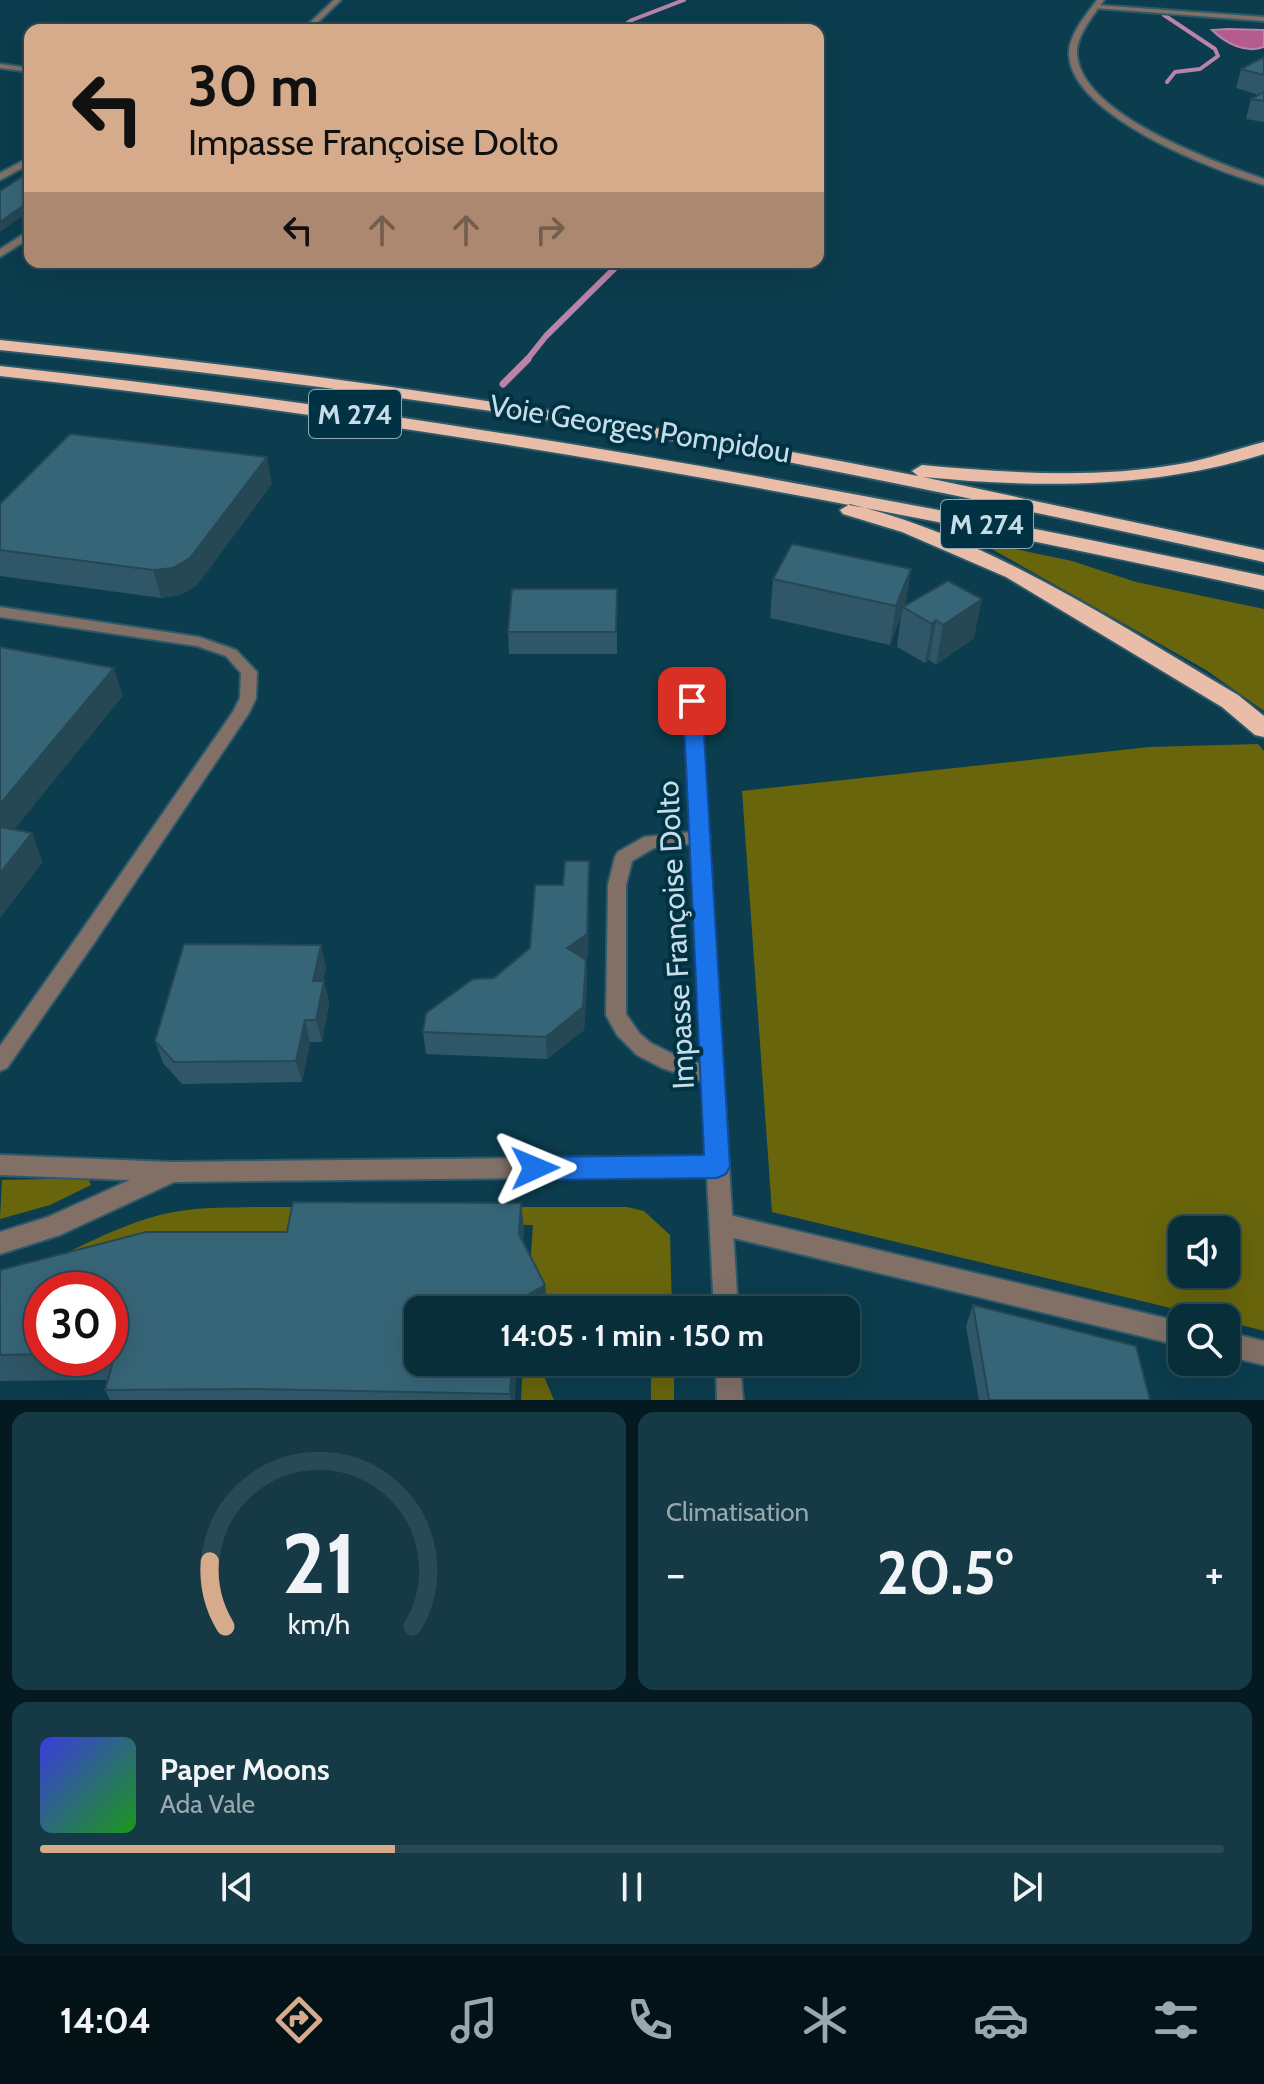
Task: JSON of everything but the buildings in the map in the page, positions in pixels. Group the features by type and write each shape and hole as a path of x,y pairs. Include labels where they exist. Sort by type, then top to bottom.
{"highway":[{"name":"Voie Georges Pompidou","path":"0,345 161,361 414,393 751,449 1264,556"},
{"name":"Voie Georges Pompidou","path":"0,371 379,417 803,486 1264,583"},
{"path":"751,449 956,474 1048,480 1133,476 1210,464 1264,448"},
{"path":"709,472 909,528 1014,572 1230,701 1264,729"}],"street":[{"path":"312,24 338,0"},
{"path":"1264,19 1099,3 1078,36 1073,54 1079,76 1090,92 1117,114 1151,135 1208,162 1264,182"},
{"path":"0,66 24,69"},
{"path":"0,177 24,163"},
{"path":"0,254 24,237"},
{"path":"0,612 199,642 231,653 249,672 248,698 241,713 0,1062"},
{"name":"Impasse Françoise Dolto","path":"692,701 725,1296"},
{"path":"701,837 650,842 624,857 617,885 616,1015 622,1028 646,1052 662,1061 712,1076"},
{"path":"0,1165 171,1172 717,1166"},
{"path":"0,1243 52,1227 171,1172"},
{"path":"721,1224 1168,1331"},
{"path":"1240,1347 1264,1353"},
{"path":"729,1376 730,1400"}],"shaded area":[{"path":"1212,30 1264,30 1264,47 1250,49 1236,46"},
{"path":"996,545 1072,561 1136,582 1264,609 1264,711 1206,670 990,548"},
{"path":"1258,744 1264,751 1264,1331 1240,1325 1240,1304 1168,1304 1168,1307 772,1212 742,791 1149,747"},
{"path":"88,1178 91,1185 50,1205 0,1219 2,1180"},
{"path":"627,1207 644,1211 670,1235 672,1296 546,1296 530,1268 533,1225 298,1223 288,1268 58,1257 121,1228 153,1217 195,1209"},
{"path":"522,1376 544,1376 554,1400 521,1400"},
{"path":"651,1376 674,1376 674,1400 651,1400"}],"waterway":[{"path":"626,24 684,0"},
{"path":"1164,15 1215,49 1218,56 1200,69 1175,72 1167,82"},
{"path":"526,361 546,336 615,268"},
{"path":"503,384 526,361"}],"route":[{"path":"535,1168 717,1166 696,716 692,701"}]}
